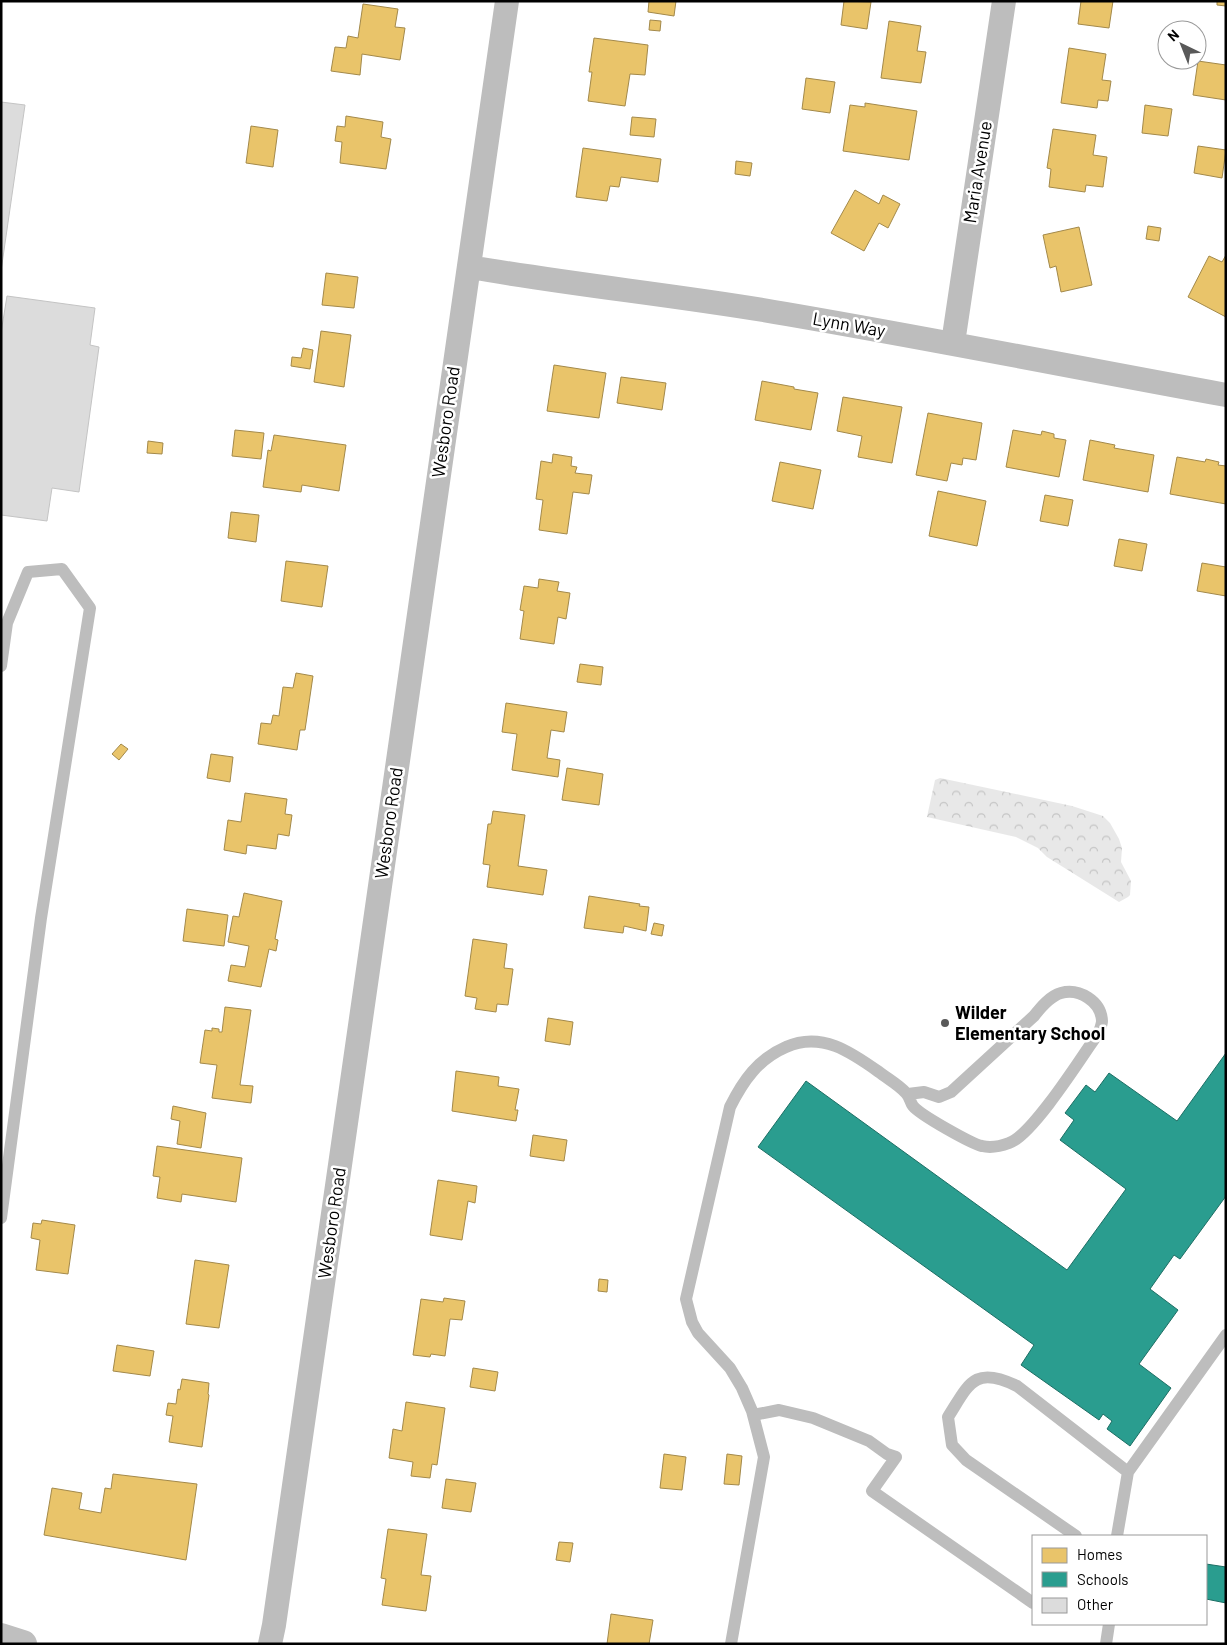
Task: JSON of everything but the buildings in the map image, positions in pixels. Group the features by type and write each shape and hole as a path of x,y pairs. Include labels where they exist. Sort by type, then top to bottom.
{"main road":[{"path":"1,1638 24,1644"}],"street":[{"name":"Wesboro Road","path":"270,1644 507,1"},
{"name":"Maria Avenue","path":"953,343 1004,1"},
{"name":"Lynn Way","path":"470,267 764,310 953,343 1018,357 1226,395"}],"lane":[{"path":"1,666 7,622 28,572 62,570 90,608 41,918 4,1180 1,1218"},
{"path":"731,1644 764,1457 748,1400 730,1368 698,1333 692,1322 686,1299 730,1107 741,1085 759,1064 778,1050 802,1042 827,1042 869,1065 908,1094 914,1107 972,1143 984,1147 1010,1143 1031,1127 1099,1032 1102,1021 1098,1009 1088,997 1075,992 1060,993 1046,1002 1034,1016 952,1092 939,1097 924,1092 908,1094"},
{"path":"1117,1535 1128,1472 1226,1335"},
{"path":"1075,1535 966,1460 952,1445 948,1417 967,1388 975,1380 985,1376 1002,1378 1017,1386 1128,1472"},
{"path":"753,1415 779,1410 813,1418 863,1438 878,1446 886,1454 896,1457 872,1491 1032,1602"},
{"path":"1106,1644 1109,1625"}],"green space":[{"path":"940,778 1072,806 1103,816 1110,823 1119,839 1122,848 1121,862 1131,881 1130,895 1119,902 1047,857 1038,848 1016,837 927,817 935,780"}],"place":[{"name":"Wilder Elementary School","path":"945,1023"}]}
